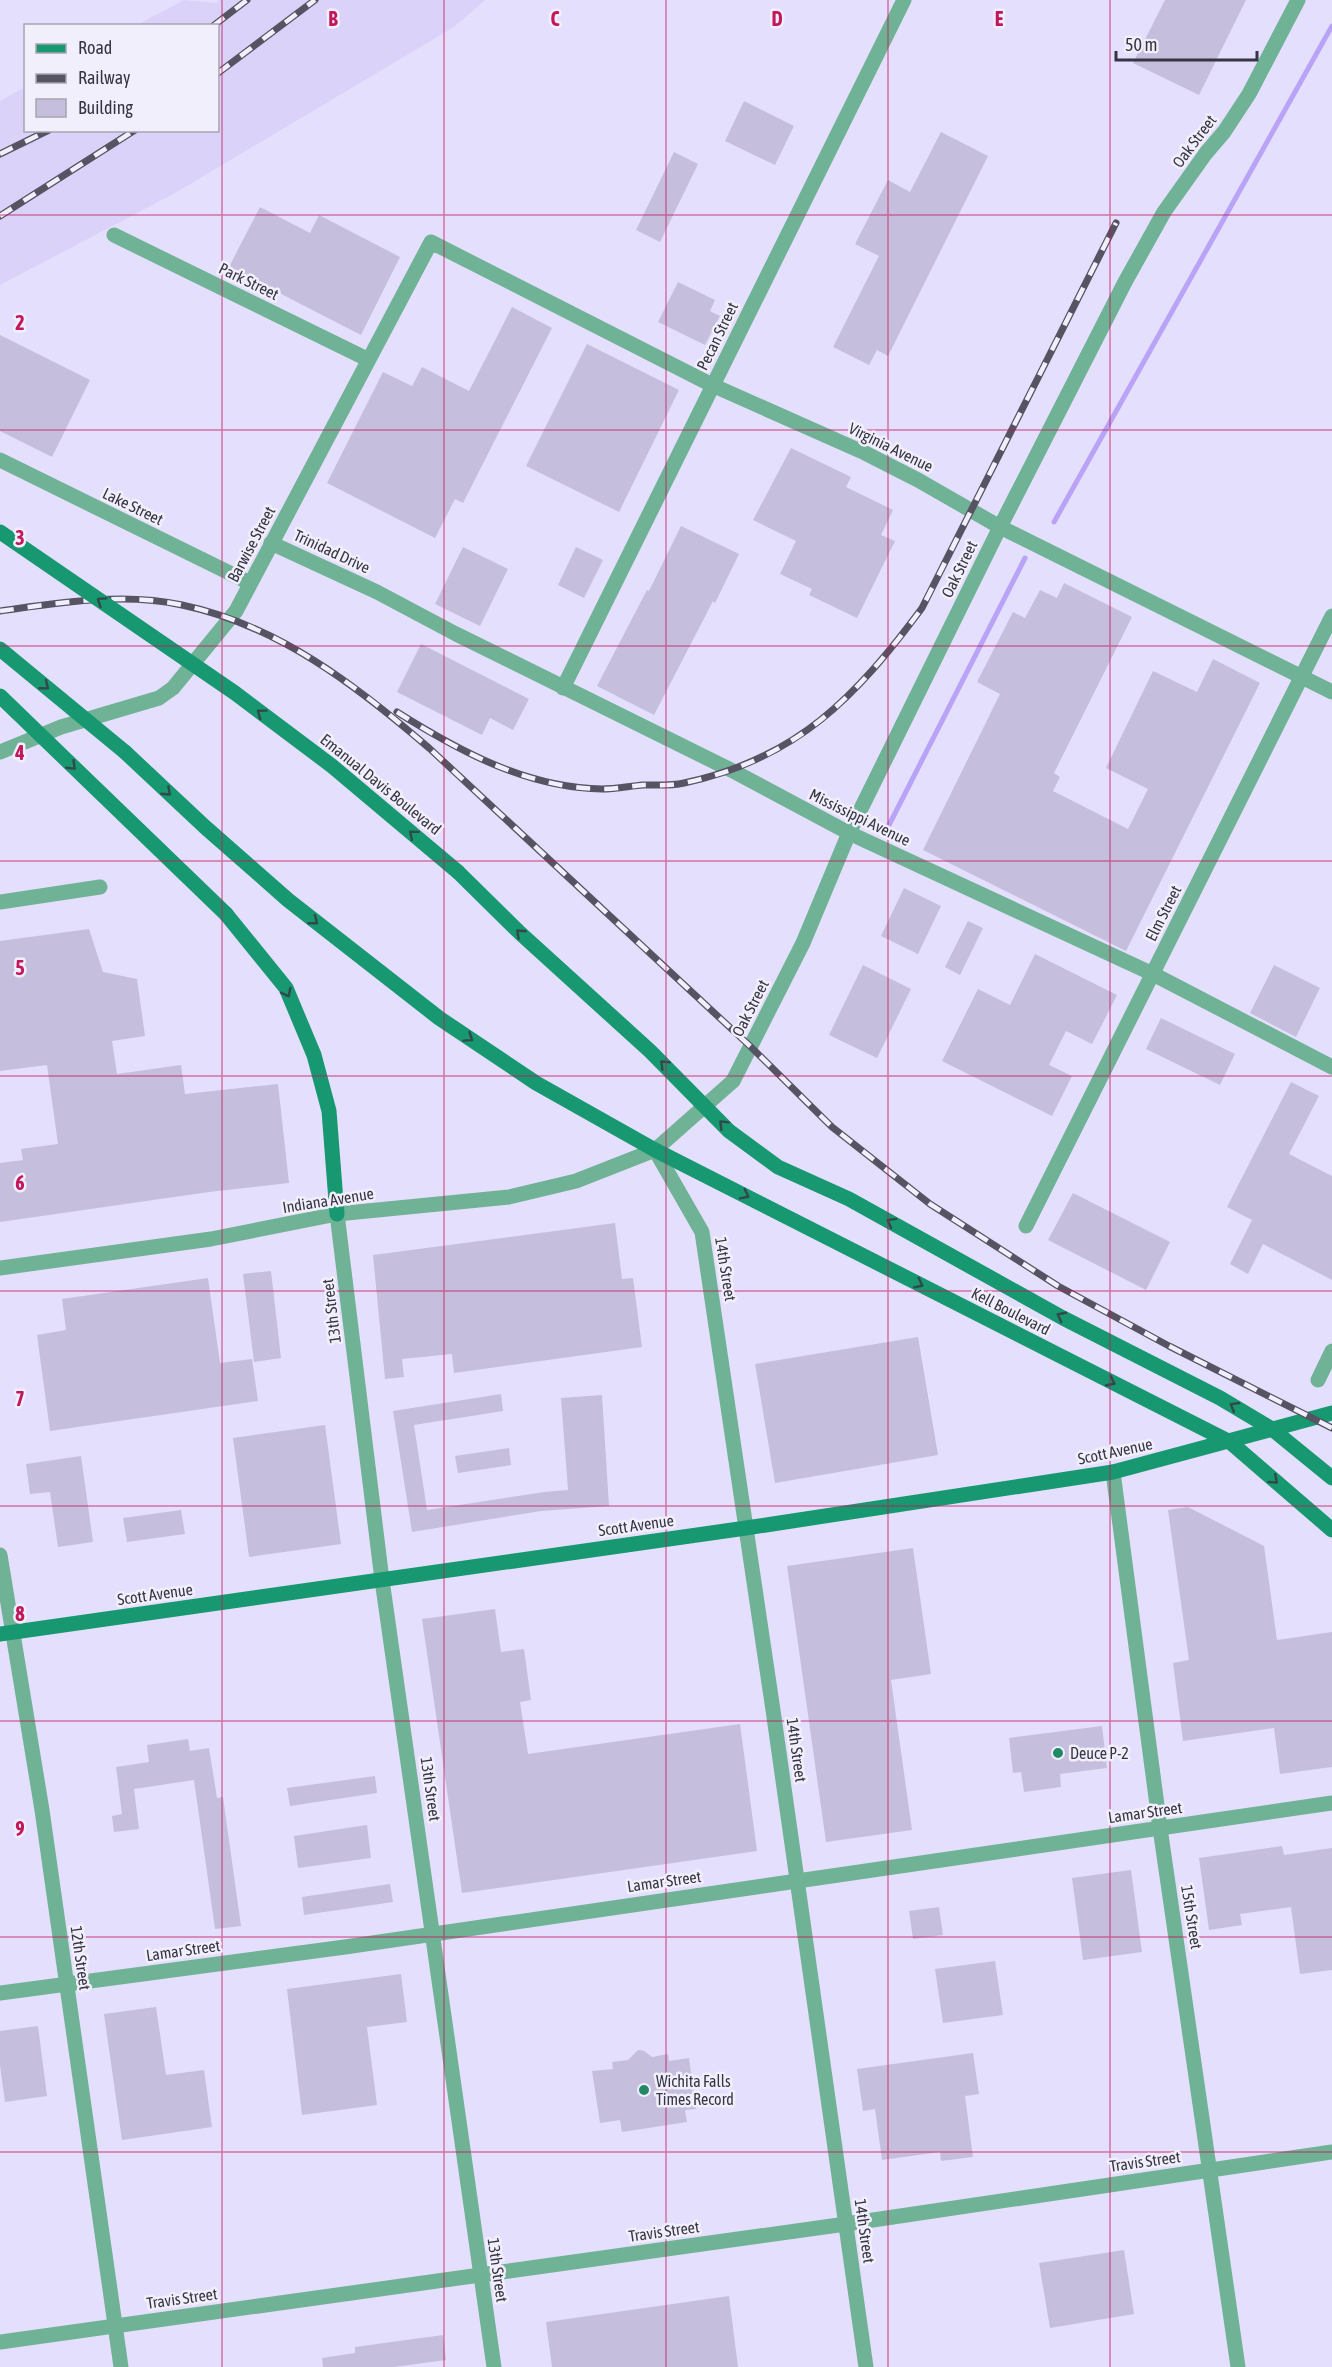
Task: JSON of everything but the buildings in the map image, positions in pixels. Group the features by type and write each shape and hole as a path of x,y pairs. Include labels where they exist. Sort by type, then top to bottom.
{"main road":[{"name":"Emanual Davis Boulevard","path":"0,532 235,693 332,766 458,872 520,933 650,1051 705,1106"},
{"path":"0,649 125,752 288,900 439,1018 536,1083 655,1150"},
{"path":"0,696 226,914 286,988 314,1055 329,1111 337,1214"},
{"name":"Kell Boulevard","path":"705,1106 729,1131 778,1167 849,1198 1063,1318 1220,1398 1272,1429 1332,1478"},
{"name":"Kell Boulevard","path":"655,1150 1230,1442 1332,1530"},
{"name":"Scott Avenue","path":"5,1633 746,1528 1113,1473 1332,1413"}],"street":[{"name":"Pecan Street","path":"564,688 904,0"},
{"name":"Oak Street","path":"655,1150 733,1081 803,943 849,833 1000,526 1142,250 1164,212 1249,94 1298,0"},
{"name":"Park Street","path":"114,236 368,359"},
{"name":"Virginia Avenue","path":"431,242 712,385 865,453 1000,526 1332,692"},
{"name":"Barwise Street","path":"0,752 61,727 159,698 173,688 236,610 431,242"},
{"name":"Lake Street","path":"0,460 250,583"},
{"name":"Trinidad Drive","path":"271,543 376,592"},
{"name":"Mississippi Avenue","path":"376,592 731,770 849,833 1153,974 1332,1067"},
{"name":"Elm Street","path":"1026,1226 1332,616"},
{"path":"0,902 100,887"},
{"name":"Indiana Avenue","path":"0,1268 211,1239 337,1214 509,1197 576,1182 655,1150"},
{"name":"14th Street","path":"655,1150 702,1233 866,2367"},
{"name":"13th Street","path":"337,1214 382,1580 494,2367"},
{"path":"1317,1380 1332,1351"},
{"name":"15th Street","path":"1113,1473 1160,1827 1238,2367"},
{"name":"12th Street","path":"0,1555 5,1633 42,1810 121,2367"},
{"name":"Lamar Street","path":"0,1993 345,1947 1332,1803"},
{"name":"Travis Street","path":"0,2342 846,2224 1332,2152"}],"shaded area":[{"path":"184,0 216,3 219,0 485,0 454,27 175,193 0,285 0,101 24,88 24,132 219,132 219,24 139,24"}],"waterway":[{"path":"1054,522 1332,26"},
{"path":"889,825 1025,558"}],"railway":[{"path":"216,24 247,0"},
{"path":"219,72 315,0"},
{"path":"0,154 45,132"},
{"path":"0,216 132,132"},
{"path":"397,712 469,753 495,765 547,782 574,787 607,789 684,783 724,772 760,758 792,741 821,720 873,670 922,608 1116,223"},
{"path":"0,611 91,600 160,601 217,614 251,627 314,661 374,702 429,748 751,1047 832,1127 930,1204 1058,1286 1169,1346 1332,1428"}],"place":[{"name":"Deuce P-2","path":"1058,1753"},
{"name":"Wichita Falls Times Record","path":"644,2090"}]}
